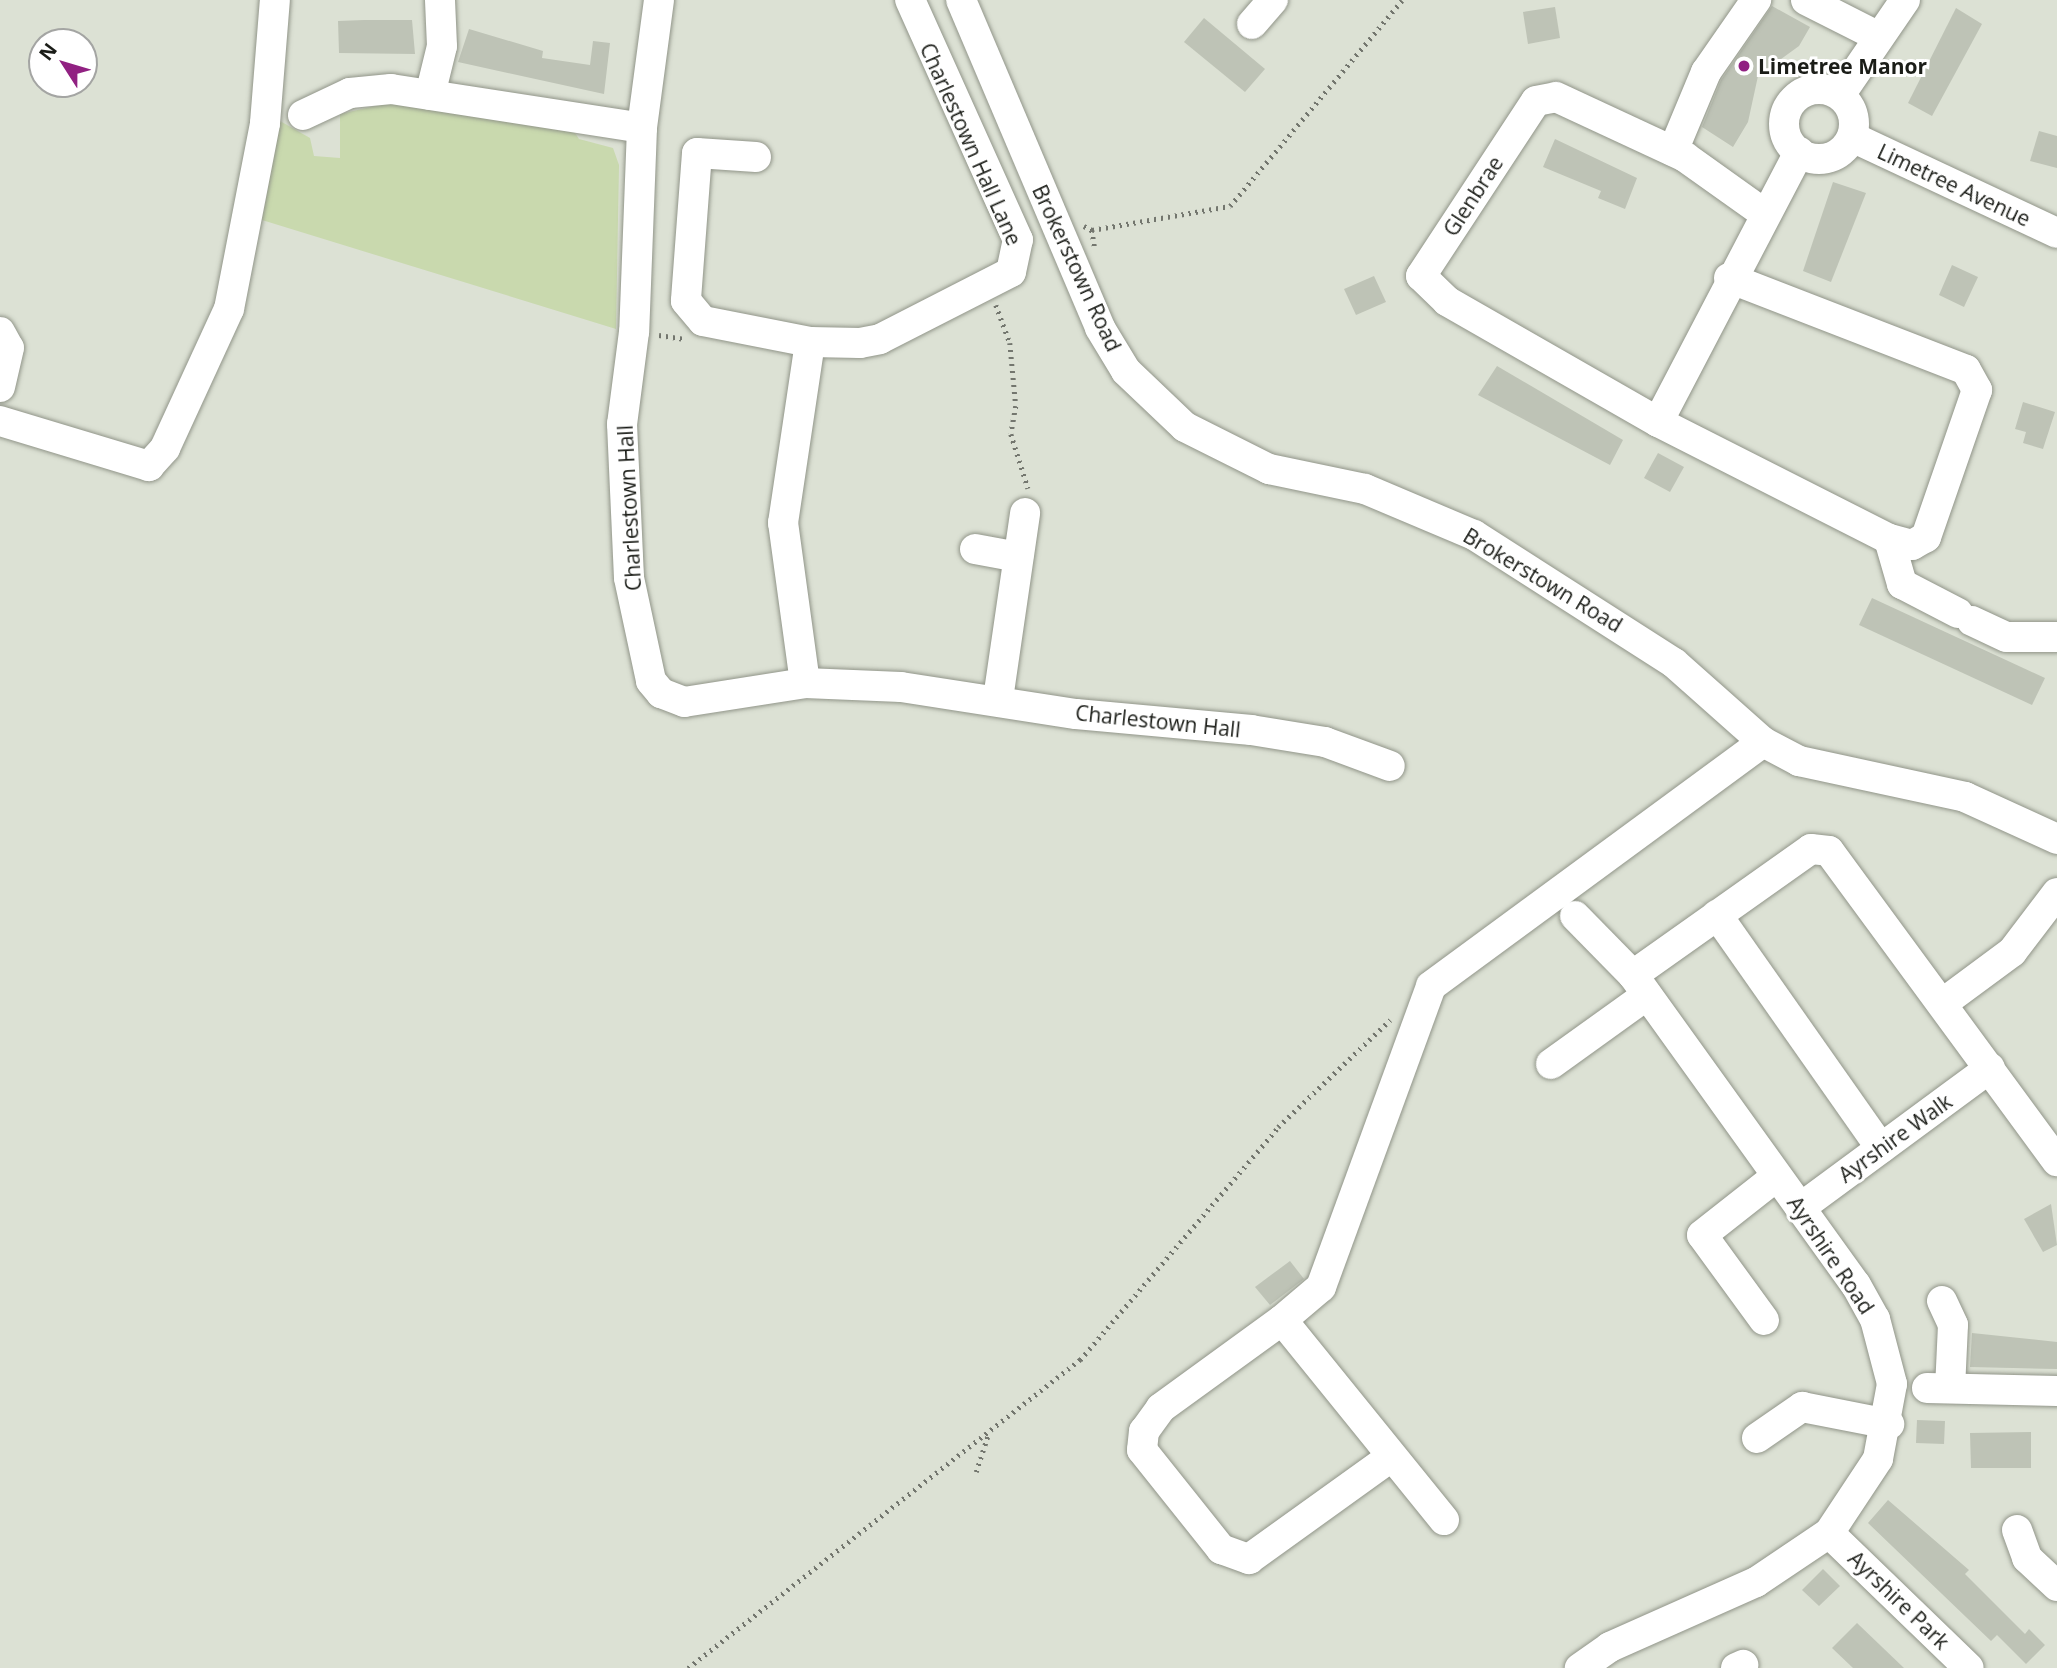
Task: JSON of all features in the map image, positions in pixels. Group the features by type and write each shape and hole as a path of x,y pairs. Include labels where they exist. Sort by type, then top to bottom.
{"street":[{"path":"0,421 149,466 165,448 229,309 263,135 275,0"},
{"path":"430,95 442,46 440,0"},
{"name":"Charlestown Hall","path":"659,0 642,128 634,332 622,424 629,578 651,681 684,702 805,683 998,699 1300,738 1390,765"},
{"name":"Charlestown Hall Lane","path":"756,157 697,153 685,301 703,321 810,342 880,339 1011,272 1019,257 1018,240 910,0"},
{"name":"Brokerstown Road","path":"961,0 1100,328 1151,399 1185,428 1256,463 1365,489 1474,535 1674,663 1763,742 1799,761 1965,797 2057,839"},
{"path":"1252,24 1273,0"},
{"path":"1673,151 1706,72 1756,0"},
{"path":"1806,0 1877,36"},
{"path":"1840,95 1877,36 1905,0"},
{"path":"1808,90 1840,95 1853,114 1852,137 1829,158 1799,152 1784,124 1790,103 1808,90"},
{"path":"303,115 350,93 430,95 642,128"},
{"name":"Glenbrae","path":"1729,278 1966,370 1977,390 1926,537 1912,545 1889,539 1658,422 1447,301 1421,276 1536,101 1556,97 1673,151 1765,214"},
{"name":"Limetree Avenue","path":"1852,137 2057,233"},
{"path":"1658,422 1729,278 1799,152"},
{"path":"0,332 9,348 0,387"},
{"path":"805,683 783,523 810,342"},
{"path":"998,699 1025,513"},
{"path":"1889,539 1902,584 2007,637 2057,637"},
{"path":"975,549 1018,557"},
{"path":"1391,1457 1248,1559 1221,1549 1142,1450 1144,1431 1161,1408 1282,1320 1321,1287 1431,986 1763,742"},
{"path":"1551,1064 1717,915 1811,849 1829,851 2057,1161"},
{"path":"1943,1003 2012,952 2057,893"},
{"path":"1717,915 1881,1148"},
{"name":"Ayrshire Road","path":"1575,916 1640,985 1800,1208 1875,1319 1892,1384 1889,1424 1856,1500 1829,1533 1756,1582 1610,1647 1580,1668"},
{"name":"Ayrshire Walk","path":"1800,1208 1990,1068"},
{"path":"1764,1320 1702,1235 1777,1176"},
{"path":"1941,1301 1953,1325 1939,1388 2057,1391"},
{"path":"1282,1320 1444,1520"},
{"path":"1757,1438 1802,1407 1889,1424"},
{"path":"2017,1530 2027,1558 2057,1586"},
{"name":"Ayrshire Park","path":"1829,1533 1969,1668"}],"path":[{"path":"1092,230 1230,206 1402,0"},
{"path":"984,308 1005,297"},
{"path":"995,303 1010,344 1011,434 1029,473 1025,513"},
{"path":"634,332 691,340"},
{"path":"688,1668 1080,1360 1278,1127 1400,1012"},
{"path":"976,1472 988,1434"}],"green space":[{"path":"388,103 573,130 579,139 613,148 619,165 616,329 262,220 280,121 310,138 314,156 340,158 340,114"}],"building":[{"name":"Limetree Manor","path":"1772,6 1810,27 1799,46 1758,76 1748,122 1733,147 1702,127 1721,80"},
{"path":"1555,7 1560,38 1528,44 1523,12"},
{"path":"1956,8 1982,24 1932,116 1908,103"},
{"path":"1204,18 1265,69 1245,92 1184,42"},
{"path":"412,20 415,54 339,53 338,21"},
{"path":"469,29 543,51 542,58 590,65 593,41 610,43 604,94 458,62"},
{"path":"2039,131 2057,136 2057,168 2030,161"},
{"path":"1555,139 1637,178 1625,209 1598,198 1601,191 1543,167"},
{"path":"1833,182 1866,193 1831,282 1803,271"},
{"path":"1952,265 1978,277 1964,307 1939,295"},
{"path":"1374,276 1386,302 1356,315 1344,289"},
{"path":"1497,366 1623,440 1610,465 1478,395"},
{"path":"2023,402 2055,412 2043,449 2023,443 2026,432 2015,429"},
{"path":"1658,453 1684,467 1670,492 1644,478"},
{"path":"1872,598 2045,678 2032,705 1859,625"},
{"path":"2051,1204 2057,1245 2043,1252 2024,1219"},
{"path":"1290,1261 1304,1279 1270,1305 1255,1287"},
{"path":"1972,1333 2057,1342 2057,1369 1970,1367"},
{"path":"1917,1420 1945,1421 1944,1444 1916,1443"},
{"path":"2031,1432 2031,1468 1971,1468 1970,1433"},
{"path":"1888,1500 1969,1570 1965,1574 2025,1634 2029,1629 2045,1645 2026,1664 1997,1635 1991,1641 1868,1523"},
{"path":"1823,1569 1840,1586 1819,1606 1802,1590"},
{"path":"1857,1623 1904,1668 1853,1668 1832,1648"}],"place":[{"name":"Limetree Manor","path":"1744,66"}]}
